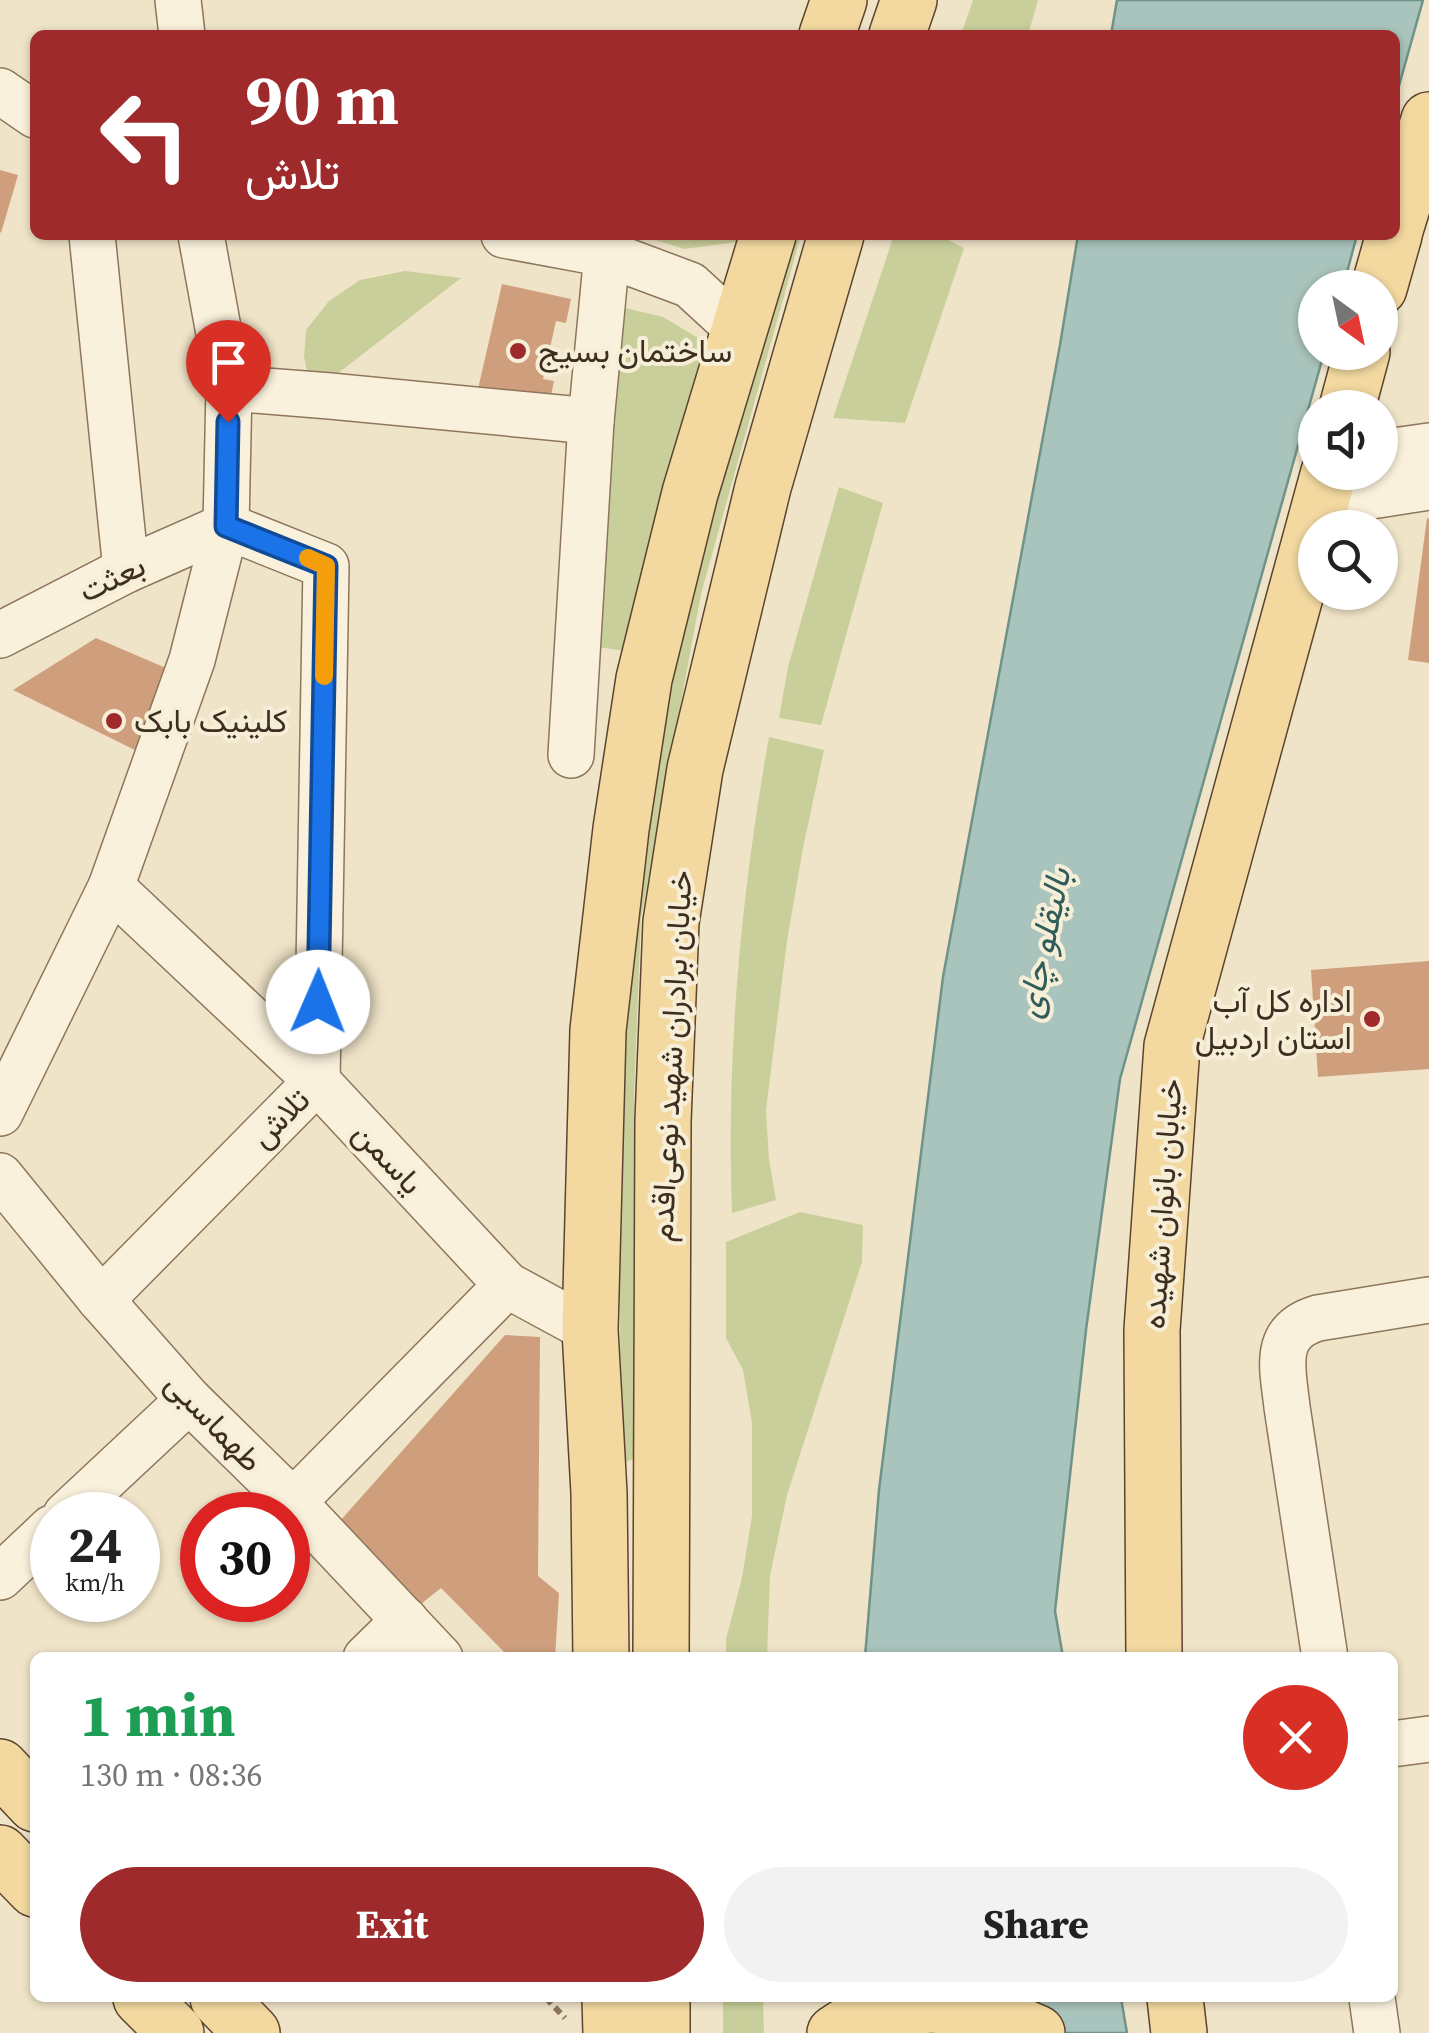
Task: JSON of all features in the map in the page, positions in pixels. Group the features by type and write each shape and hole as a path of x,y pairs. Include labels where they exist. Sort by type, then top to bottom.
{"main road":[{"path":"830,30 840,0"},
{"path":"900,30 909,0"},
{"path":"1400,213 1429,120"},
{"name":"خیابان برادران شهید نوعی‌اقدم","path":"602,1652 590,1330 598,1030 644,679 690,492 767,240"},
{"name":"خیابان برادران شهید نوعی‌اقدم","path":"661,1652 662,1122 671,922 695,769 708,713 763,487 835,240"},
{"path":"1384,270 1392,240"},
{"name":"خیابان بانوان شهیده","path":"1154,1652 1152,1330 1172,1046 1324,490"},
{"path":"598,1493 661,1490"},
{"path":"0,1767 30,1799"},
{"path":"0,1853 30,1884"},
{"path":"145,2002 176,2033"},
{"path":"222,2002 252,2033"},
{"path":"610,2002 611,2033"},
{"path":"662,2002 662,2033"},
{"path":"1175,2002 1179,2033"},
{"path":"834,2033 854,2020 929,2005 979,2008 1037,2033"}],"street":[{"path":"178,0 181,30"},
{"path":"0,76 30,78"},
{"path":"0,91 30,112"},
{"path":"93,240 126,570"},
{"path":"0,1113 111,887 192,660 226,526 229,388 202,240"},
{"path":"531,240 607,254 690,285 740,331"},
{"path":"571,756 590,421 607,254"},
{"path":"229,388 590,421"},
{"path":"1398,450 1429,446"},
{"path":"1398,487 1429,487"},
{"name":"بعثت","path":"0,634 126,570 226,526"},
{"name":"تلاش","path":"101,1300 316,1081 326,566 226,526"},
{"name":"یاسمن","path":"111,887 316,1081 508,1285 590,1330"},
{"name":"طهماسبی","path":"0,1176 189,1400 283,1492"},
{"path":"303,1492 508,1285"},
{"path":"1324,1652 1283,1348 1302,1322 1429,1300"},
{"path":"91,1492 189,1400"},
{"name":"طهماسبی","path":"310,1520 434,1652"},
{"path":"0,1577 30,1549"},
{"path":"372,1652 405,1620"},
{"path":"1398,1743 1429,1739"},
{"path":"1373,2002 1377,2033"}],"green space":[{"path":"973,0 1038,0 1029,30 963,30"},
{"path":"656,240 738,240 737,242 684,249"},
{"path":"786,240 800,240 701,594 641,918 634,1095 636,1449 633,1459 626,1462 621,1454 619,1197 627,913 689,590"},
{"path":"892,240 948,240 964,248 905,423 833,418"},
{"path":"405,271 461,278 328,381 308,376 304,357 306,330 329,301 360,280"},
{"path":"621,307 663,317 715,348 626,651 591,646"},
{"path":"839,487 883,503 821,725 779,718 788,667"},
{"path":"769,737 824,750 787,941 766,1110 776,1200 732,1213 731,1094 738,974"},
{"path":"800,1212 863,1225 862,1262 787,1495 770,1576 767,1652 726,1652 752,1516 752,1423 743,1370 726,1338 726,1242"},
{"path":"723,2002 763,2002 764,2033 723,2033"}],"water":[{"path":"1117,0 1423,0 1400,82 1400,30 1112,30"},
{"name":"بالیقلو چای","path":"1077,240 1356,240 1348,270 1298,270 1298,370 1319,370 1314,390 1298,390 1298,446 1120,1079 1086,1330 1055,1611 1062,1652 865,1652 879,1490 943,977"},
{"path":"872,2002 1122,2002 1127,2033 874,2033"}],"building":[{"path":"0,170 18,175 1,233 0,232"},
{"name":"ساختمان بسیج","path":"502,284 571,299 566,323 556,321 543,379 554,381 549,405 478,389"},
{"path":"1429,519 1429,663 1408,660"},
{"name":"کلینیک بابک","path":"96,638 173,671 139,752 13,690"},
{"name":"اداره کل آب استان اردبیل","path":"1429,961 1429,1069 1318,1077 1311,970"},
{"path":"505,1335 540,1337 538,1576 559,1593 555,1652 504,1652 441,1588 421,1604 340,1521"}],"slow traffic":[{"path":"308,558 326,566 324,676"}],"place":[{"name":"ساختمان بسیج","path":"518,351"},
{"name":"کلینیک بابک","path":"114,721"},
{"name":"اداره کل آب استان اردبیل","path":"1372,1019"}],"route":[{"path":"228,422 226,526 326,566 318,1002"}]}
